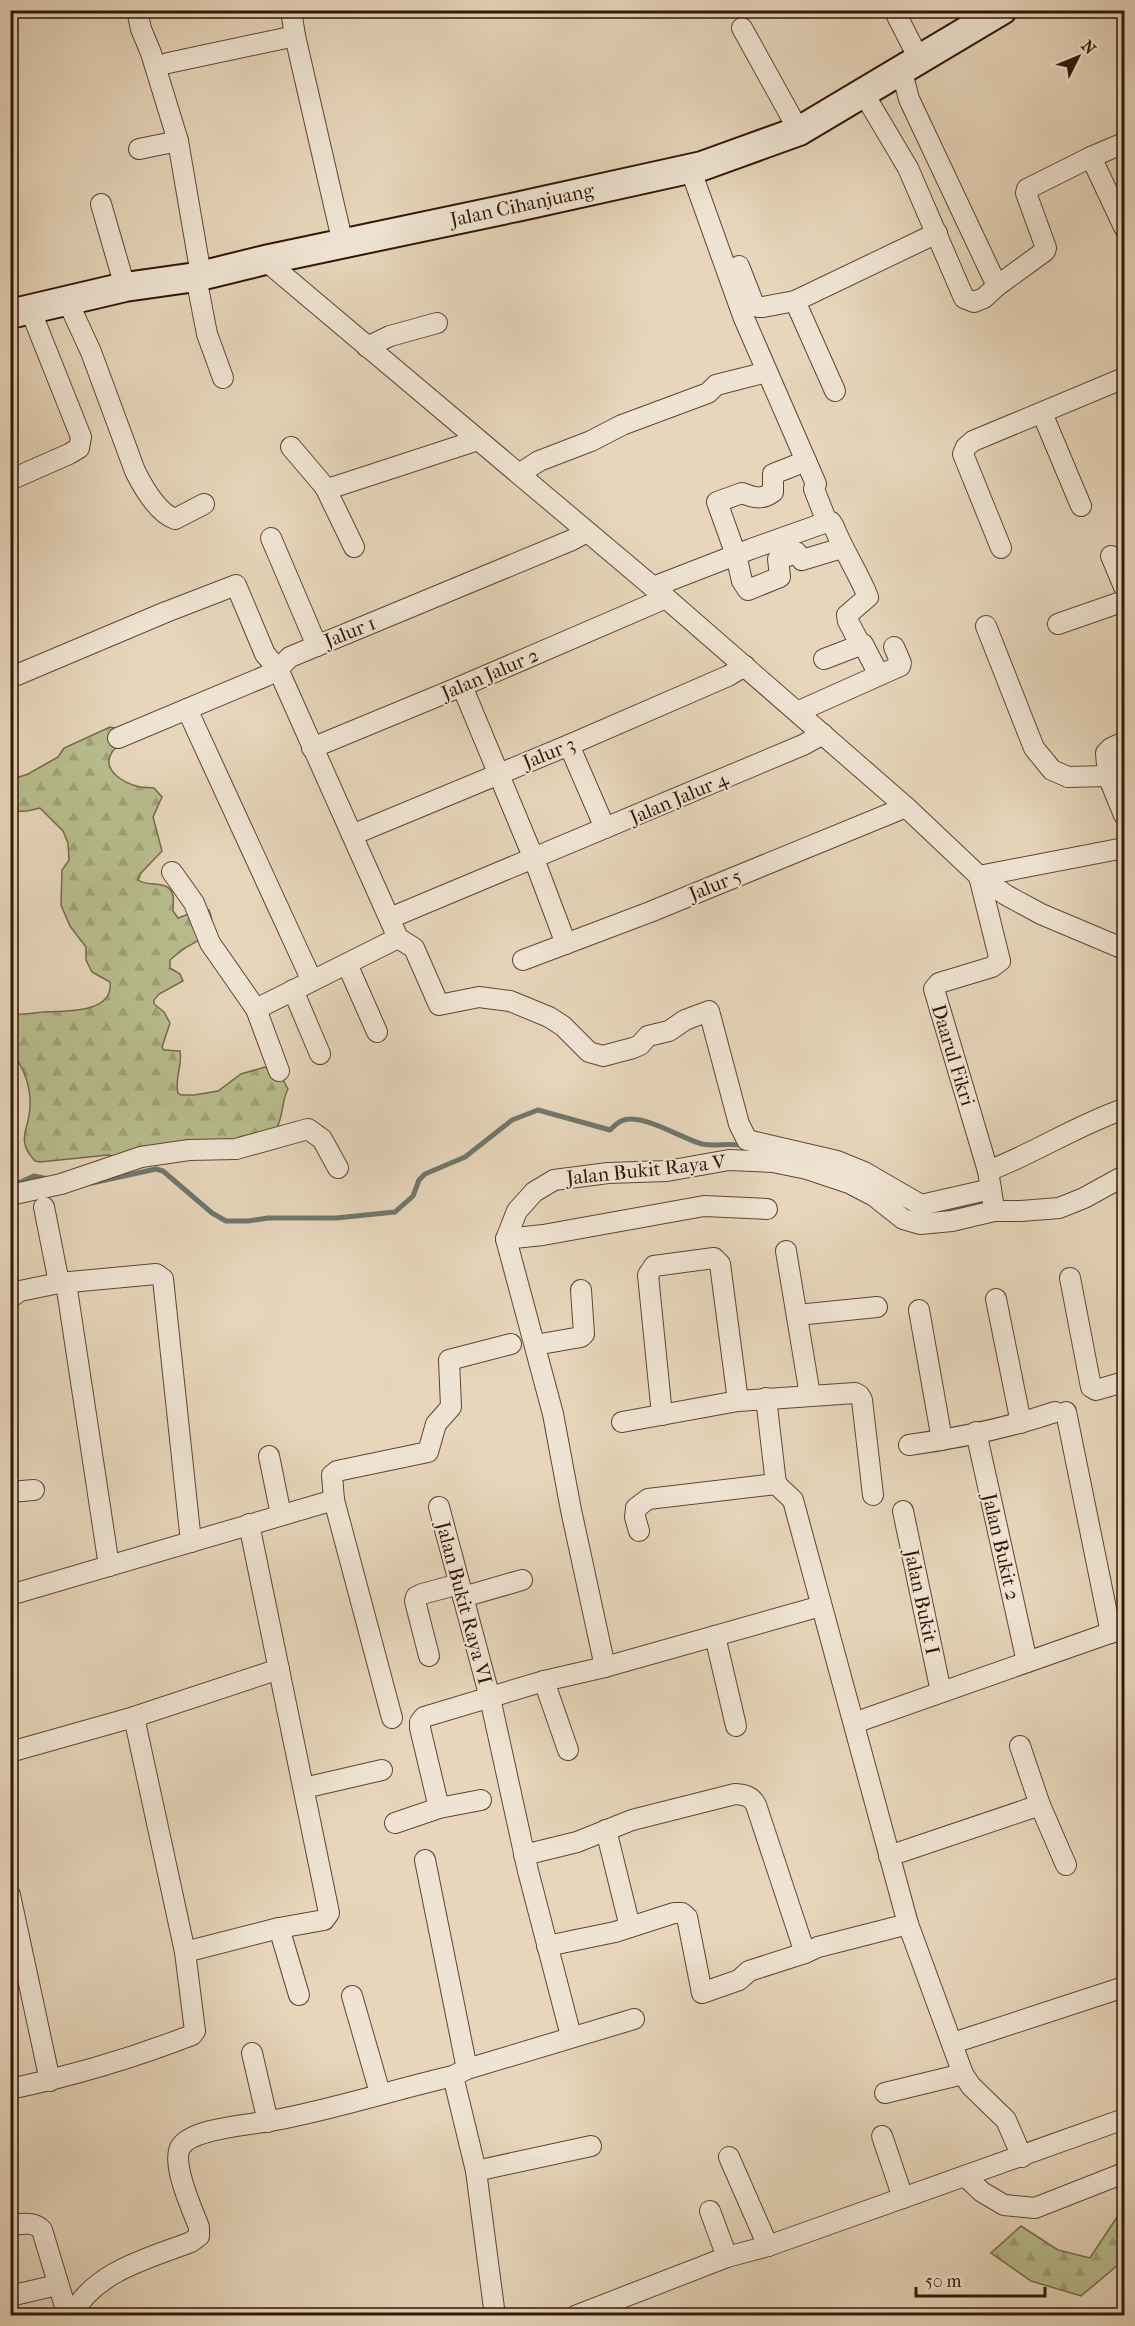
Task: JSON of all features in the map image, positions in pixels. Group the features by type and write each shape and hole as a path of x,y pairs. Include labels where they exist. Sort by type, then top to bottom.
{"main road":[{"name":"Jalan Cihanjuang","path":"20,312 125,287 198,276 696,167 799,131 1002,10"}],"street":[{"path":"137,10 141,29 151,53 178,141 207,334 223,378"},
{"path":"291,10 343,244"},
{"path":"894,10 911,66 909,99 997,286"},
{"path":"742,28 799,131"},
{"path":"168,63 295,36"},
{"path":"864,94 908,168 964,298 974,302 984,298 1046,249 1026,193 1027,189 1125,143"},
{"path":"139,149 178,141"},
{"path":"1091,157 1125,227"},
{"path":"696,167 706,184 753,303 763,307 795,301 937,233"},
{"path":"696,167 743,316 816,484 814,489 826,522 831,522 867,597 847,615 854,634 860,644 864,645 879,675"},
{"path":"101,204 125,287"},
{"path":"265,260 745,666 906,807 979,876 1041,915 1125,949"},
{"path":"795,301 835,392"},
{"path":"68,302 91,352 141,482 167,516 175,519 204,504"},
{"path":"10,480 69,454 79,447 81,437 20,312"},
{"path":"367,347 390,336 437,323"},
{"path":"519,474 538,461 591,441 622,425 708,393 716,386 767,372"},
{"path":"1001,548 963,454 966,447 973,441 1123,382"},
{"path":"1042,413 1081,506"},
{"path":"325,488 478,440"},
{"path":"291,447 325,488 354,547"},
{"path":"806,461 773,474 770,494 755,499 742,493 718,500 742,581 748,590 780,577 778,559 796,553 802,560 843,548"},
{"name":"Jalan Jalur 2","path":"312,748 462,686 736,555 826,522"},
{"name":"Jalur 1","path":"118,738 266,676 278,669 290,657 562,545 587,532"},
{"path":"271,538 317,646"},
{"path":"1111,556 1125,587"},
{"path":"12,677 236,585 266,654 278,669 398,938 414,948 439,1005 478,996 510,1001 549,1017 563,1026 590,1052 603,1056 633,1048 640,1045 648,1036 669,1031 686,1020 709,1011 739,1124 747,1140 837,1161 864,1172 921,1204 992,1194 1046,1146 1094,1120 1125,1109"},
{"path":"1058,624 1125,601"},
{"path":"986,626 1034,748 1052,770 1068,777 1108,776"},
{"path":"824,658 860,644"},
{"path":"797,712 901,665 894,647"},
{"name":"Jalur 3","path":"352,835 569,745 728,676 745,666"},
{"path":"462,686 534,859 566,944"},
{"path":"187,709 312,981"},
{"name":"Jalan Jalur 4","path":"390,918 803,745 823,734"},
{"path":"1125,742 1111,748 1106,753 1108,776 1125,815"},
{"path":"569,745 605,828"},
{"name":"Jalur 5","path":"523,960 906,807"},
{"path":"979,876 1125,849"},
{"path":"172,872 194,903 210,944 256,1009 279,1071"},
{"name":"Daarul Fikri","path":"979,876 1000,961 992,967 939,983 934,989 992,1194"},
{"path":"256,1009 398,938"},
{"path":"347,964 377,1032"},
{"path":"293,990 320,1054"},
{"path":"10,1195 62,1184 141,1157 189,1150 236,1149 308,1129 322,1139 338,1168"},
{"name":"Jalan Bukit Raya V","path":"506,1239 517,1211 534,1192 554,1180 608,1173 667,1171 729,1160 773,1162 807,1169 849,1183 874,1196 903,1218 920,1224 952,1221 992,1194 1021,1211 1059,1208 1084,1198 1125,1176"},
{"path":"605,1666 571,1510 554,1414 506,1239 543,1235 704,1206 767,1209"},
{"path":"44,1207 62,1283 109,1566"},
{"path":"786,1251 810,1395"},
{"path":"662,1415 648,1275 654,1266 714,1258 720,1264 738,1401"},
{"path":"10,1298 20,1291 62,1283 156,1274 163,1279 191,1542"},
{"path":"1071,1278 1091,1387 1096,1390 1125,1382"},
{"path":"535,1345 581,1337 584,1334 581,1290"},
{"path":"996,1299 1021,1423"},
{"path":"797,1315 877,1307"},
{"path":"919,1310 942,1440"},
{"path":"392,1718 334,1500 332,1475 337,1471 426,1454 430,1450 436,1424 451,1407 448,1360 511,1344"},
{"path":"622,1422 738,1401 855,1392 859,1395 873,1495"},
{"path":"766,1398 776,1484"},
{"path":"854,1723 1118,1630 1061,1412 1021,1423 909,1445"},
{"name":"Jalan Bukit 2","path":"976,1432 1027,1662"},
{"path":"269,1455 281,1515"},
{"path":"639,1531 635,1517 636,1508 648,1499 776,1484 793,1500 908,1924 963,2074 971,2086 1006,2120 1022,2157"},
{"path":"10,1492 34,1490"},
{"path":"10,1595 334,1500"},
{"name":"Jalan Bukit Raya VI","path":"439,1507 490,1698 524,1855 571,2036"},
{"name":"Jalan Bukit I","path":"903,1511 941,1692"},
{"path":"185,1952 279,1928 324,1920 329,1913 249,1524"},
{"path":"429,1656 415,1601 416,1597 422,1594 522,1580"},
{"path":"439,1808 420,1722 424,1717 544,1681 821,1606"},
{"path":"715,1636 736,1726"},
{"path":"10,1752 134,1717 279,1670"},
{"path":"544,1681 568,1750"},
{"path":"10,2089 50,2081 152,2050 194,2033 196,2028 185,1952 134,1717"},
{"path":"1020,1746 1040,1805 1066,1866"},
{"path":"304,1788 382,1770"},
{"path":"524,1855 577,1842 632,1820 735,1794 746,1795 753,1799 805,1953"},
{"path":"395,1823 439,1808 482,1800"},
{"path":"890,1856 1040,1805"},
{"path":"606,1830 630,1927"},
{"path":"425,1860 476,2171 495,2316"},
{"path":"10,1895 50,2081"},
{"path":"548,1946 615,1932 674,1913 682,1913 687,1917 702,1993 739,1980 749,1971 818,1947 908,1924"},
{"path":"279,1928 299,1995"},
{"path":"953,2043 1125,1987"},
{"path":"352,1996 380,2093"},
{"path":"69,2316 86,2293 111,2273 191,2242 199,2236 199,2227 179,2171 178,2155 183,2143 203,2134 250,2123 268,2122 460,2073 571,2036 634,2019"},
{"path":"252,2053 268,2122"},
{"path":"885,2093 963,2074"},
{"path":"575,2316 727,2257 768,2246 1125,2119"},
{"path":"882,2136 903,2198"},
{"path":"476,2171 591,2146"},
{"path":"729,2157 768,2246"},
{"path":"965,2176 982,2192 1004,2205 1035,2208 1125,2173"},
{"path":"710,2211 727,2257"},
{"path":"10,2225 29,2223 40,2227 57,2285 69,2316"},
{"path":"10,2296 57,2285"}],"green space":[{"path":"110,727 119,729 123,742 112,752 109,759 112,771 128,783 154,788 162,797 153,817 162,851 141,873 138,880 163,885 171,890 173,911 178,918 205,908 209,910 212,918 210,930 203,938 183,949 170,960 170,968 180,974 183,981 159,994 154,1000 154,1004 164,1012 170,1023 162,1047 164,1050 180,1051 178,1093 194,1095 218,1091 241,1074 265,1067 282,1078 288,1089 276,1129 239,1137 231,1142 125,1158 108,1155 40,1162 35,1161 24,1141 30,1107 29,1093 23,1071 11,1055 10,1013 86,1009 104,1000 109,992 110,982 92,972 86,960 86,947 70,926 61,905 62,870 69,860 68,843 63,831 40,808 11,812 10,778 28,774 58,757 64,748"},
{"path":"1124,2210 1124,2260 1081,2296 1031,2281 991,2253 1021,2226 1058,2250 1090,2258 1121,2211"}],"waterway":[{"path":"92,1183 156,1169 163,1171 212,1213 226,1221 268,1218 336,1218 395,1212 413,1196 419,1180 425,1174 465,1157 512,1120 538,1110 610,1130 621,1121 639,1120 702,1144 744,1146"},
{"path":"14,1185 34,1176 48,1179"},
{"path":"937,1214 989,1202"}]}
